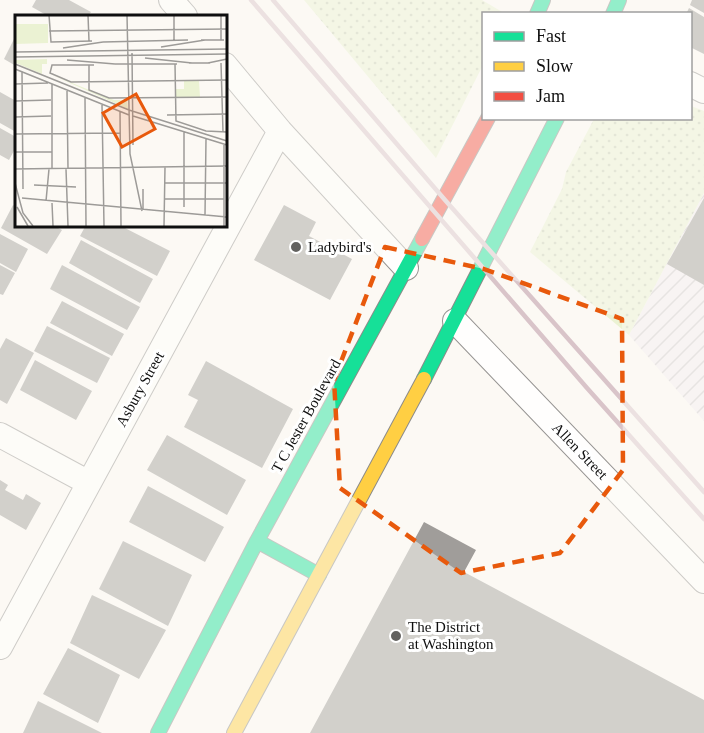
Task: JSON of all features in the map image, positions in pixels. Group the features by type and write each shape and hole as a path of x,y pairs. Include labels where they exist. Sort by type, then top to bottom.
{"main road":[{"name":"T C Jester Boulevard","path":"158,733 257,541 487,120"},
{"path":"234,733 455,321 556,120"},
{"path":"257,541 319,575"}],"street":[{"path":"171,0 183,15"},
{"path":"226,66 280,131 406,268"},
{"name":"Asbury Street","path":"0,647 280,131"},
{"name":"Allen Street","path":"455,321 704,581"},
{"path":"0,435 89,483"}],"highlighted area":[{"path":"385,247 484,269 622,319 623,470 560,553 461,573 340,488 334,380"}],"shaded area":[{"path":"704,193 704,421 629,335"}],"green space":[{"path":"304,0 482,0 502,12 482,12 482,67 436,158"},
{"path":"692,106 704,111 704,193 629,335 530,252 562,189 566,172 593,120 692,120"}],"building":[{"path":"36,0 69,0 91,12 89,15 46,15 32,7"},
{"path":"692,0 704,0 704,13 690,5"},
{"path":"689,8 704,17 704,54 692,48 692,12 687,12"},
{"path":"15,37 15,65 4,59"},
{"path":"0,92 15,100 15,131 0,123"},
{"path":"0,128 15,136 15,149 9,160 0,155"},
{"path":"704,198 704,285 667,264"},
{"path":"13,205 15,206 15,226 54,226 62,230 47,254 1,228"},
{"name":"Ladybird's","path":"284,205 316,222 309,236 352,259 330,300 254,260"},
{"path":"85,226 121,226 170,251 157,276 80,236"},
{"path":"0,234 28,249 16,272 0,263"},
{"path":"81,240 153,279 140,303 69,263"},
{"path":"0,265 15,273 3,295 0,294"},
{"path":"62,265 140,307 127,330 50,289"},
{"path":"62,301 124,334 112,356 50,323"},
{"path":"47,326 110,358 97,383 34,351"},
{"path":"6,338 34,353 7,404 0,400 0,349"},
{"path":"35,360 92,391 76,420 20,390"},
{"path":"206,361 293,409 262,468 184,427 198,400 188,395"},
{"path":"167,435 246,480 227,515 147,470"},
{"path":"0,480 8,485 5,490 23,500 26,494 41,503 26,530 0,515"},
{"path":"148,486 224,527 205,562 129,522"},
{"path":"424,522 476,550 464,572 704,700 704,733 310,733"},
{"path":"123,541 192,575 168,626 99,589"},
{"path":"92,595 166,630 139,679 70,643"},
{"path":"68,648 120,675 98,723 43,694"},
{"path":"38,701 102,733 23,733"}],"railway":[{"path":"251,0 587,388 704,519"},
{"path":"273,0 445,200 704,492"}],"traffic: fast":[{"path":"538,12 543,0"},
{"path":"614,12 619,0"},
{"path":"424,379 556,120"},
{"path":"158,733 257,541 422,239"},
{"path":"257,541 319,575"}],"traffic: slow":[{"path":"234,733 424,379"}],"traffic: jam":[{"path":"422,239 487,120"}],"place":[{"name":"Ladybird's","path":"296,247"},
{"name":"The District at Washington","path":"396,636"}]}
